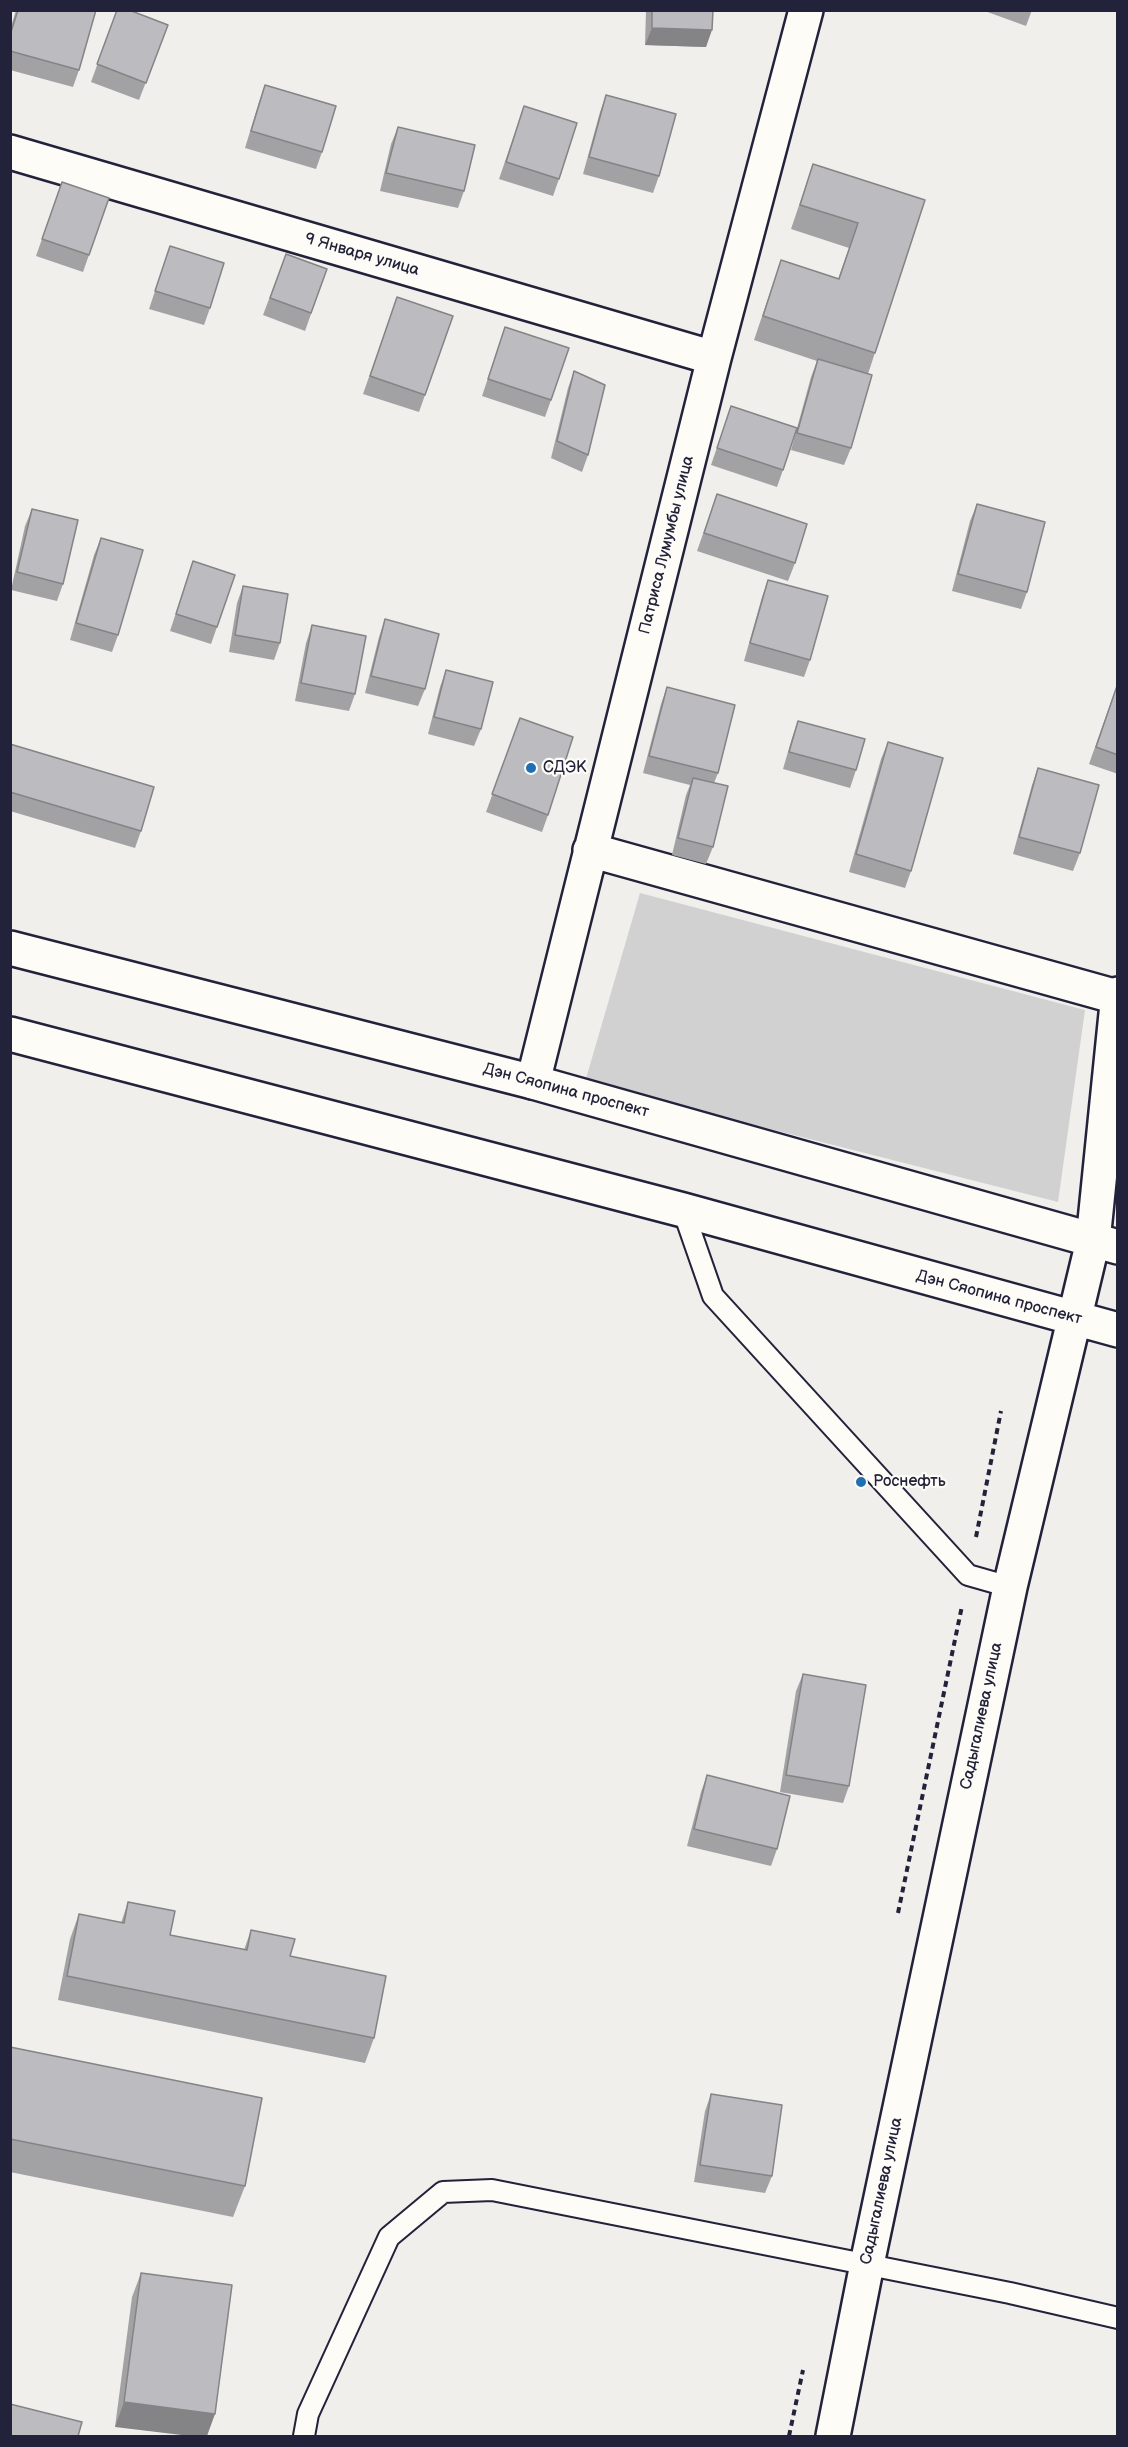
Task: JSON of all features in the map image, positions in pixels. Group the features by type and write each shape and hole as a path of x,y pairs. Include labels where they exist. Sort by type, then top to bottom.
{"main road":[{"name":"Патриса Лумумбы улица","path":"533,1082 714,358 806,10"},
{"name":"9 Января улица","path":"10,152 714,358"},
{"path":"590,850 1117,995"},
{"name":"Дэн Сяопина проспект","path":"10,948 533,1082 1105,1244"},
{"name":"Садыгалиева улица","path":"833,2436 867,2264 1010,1587 1074,1319 1105,1244 1117,995"},
{"name":"Дэн Сяопина проспект","path":"10,1034 683,1210 1118,1330"}],"lane":[{"path":"683,1210 713,1296 968,1575 1010,1587"},
{"path":"304,2436 308,2414 388,2237 443,2192 492,2190 1011,2293 1118,2318"}],"path":[{"path":"898,1916 1001,1412"},
{"path":"789,2436 803,2369"}],"shaded area":[{"path":"640,893 1085,1010 1058,1202 585,1082"}],"building":[{"path":"18,10 96,10 79,70 10,51 10,35"},
{"path":"117,10 129,10 168,25 146,83 97,64"},
{"path":"652,10 713,10 712,30 652,28"},
{"path":"265,85 336,106 322,152 251,131"},
{"path":"606,95 676,114 659,176 589,157"},
{"path":"524,106 577,123 559,179 506,162"},
{"path":"398,127 475,145 464,191 386,173"},
{"path":"813,164 925,200 875,353 763,316 781,260 839,279 858,223 800,205"},
{"path":"62,182 109,198 89,255 42,239"},
{"path":"170,246 224,263 210,308 155,291"},
{"path":"286,254 327,269 311,313 270,298"},
{"path":"397,297 453,316 425,395 370,376"},
{"path":"505,327 569,348 551,400 488,379"},
{"path":"818,359 872,375 851,448 797,433"},
{"path":"574,371 605,385 588,455 557,441"},
{"path":"731,406 797,428 783,470 717,448"},
{"path":"717,494 807,524 795,563 704,533"},
{"path":"977,504 1045,522 1027,592 958,574"},
{"path":"32,509 78,520 63,584 17,572"},
{"path":"101,538 143,550 118,635 76,623"},
{"path":"193,561 235,575 217,627 176,614"},
{"path":"768,580 828,596 810,660 750,643"},
{"path":"243,586 288,594 280,643 235,635"},
{"path":"385,619 439,634 425,689 371,676"},
{"path":"312,625 366,636 355,694 301,683"},
{"path":"446,670 493,682 481,729 434,717"},
{"path":"1118,683 1118,755 1096,747"},
{"path":"667,687 735,705 718,773 649,756"},
{"path":"520,718 573,737 548,815 492,794"},
{"path":"798,721 865,739 856,770 789,752"},
{"path":"888,742 943,758 911,871 856,854"},
{"path":"10,744 154,787 141,831 10,792"},
{"path":"1038,768 1099,785 1080,853 1019,837"},
{"path":"693,778 728,786 713,847 678,838"},
{"path":"803,1674 866,1685 849,1786 786,1775"},
{"path":"707,1775 790,1796 777,1849 694,1829"},
{"path":"128,1902 175,1911 170,1935 247,1950 251,1930 295,1939 290,1956 386,1976 374,2038 67,1976 79,1914 124,1923"},
{"path":"10,2047 262,2098 245,2186 10,2139"},
{"path":"711,2094 782,2105 772,2176 700,2165"},
{"path":"141,2273 232,2285 215,2414 124,2402"},
{"path":"10,2404 82,2422 78,2436 10,2436"}],"place":[{"name":"СДЭК","path":"531,768"},
{"name":"Роснефть","path":"861,1482"}]}
